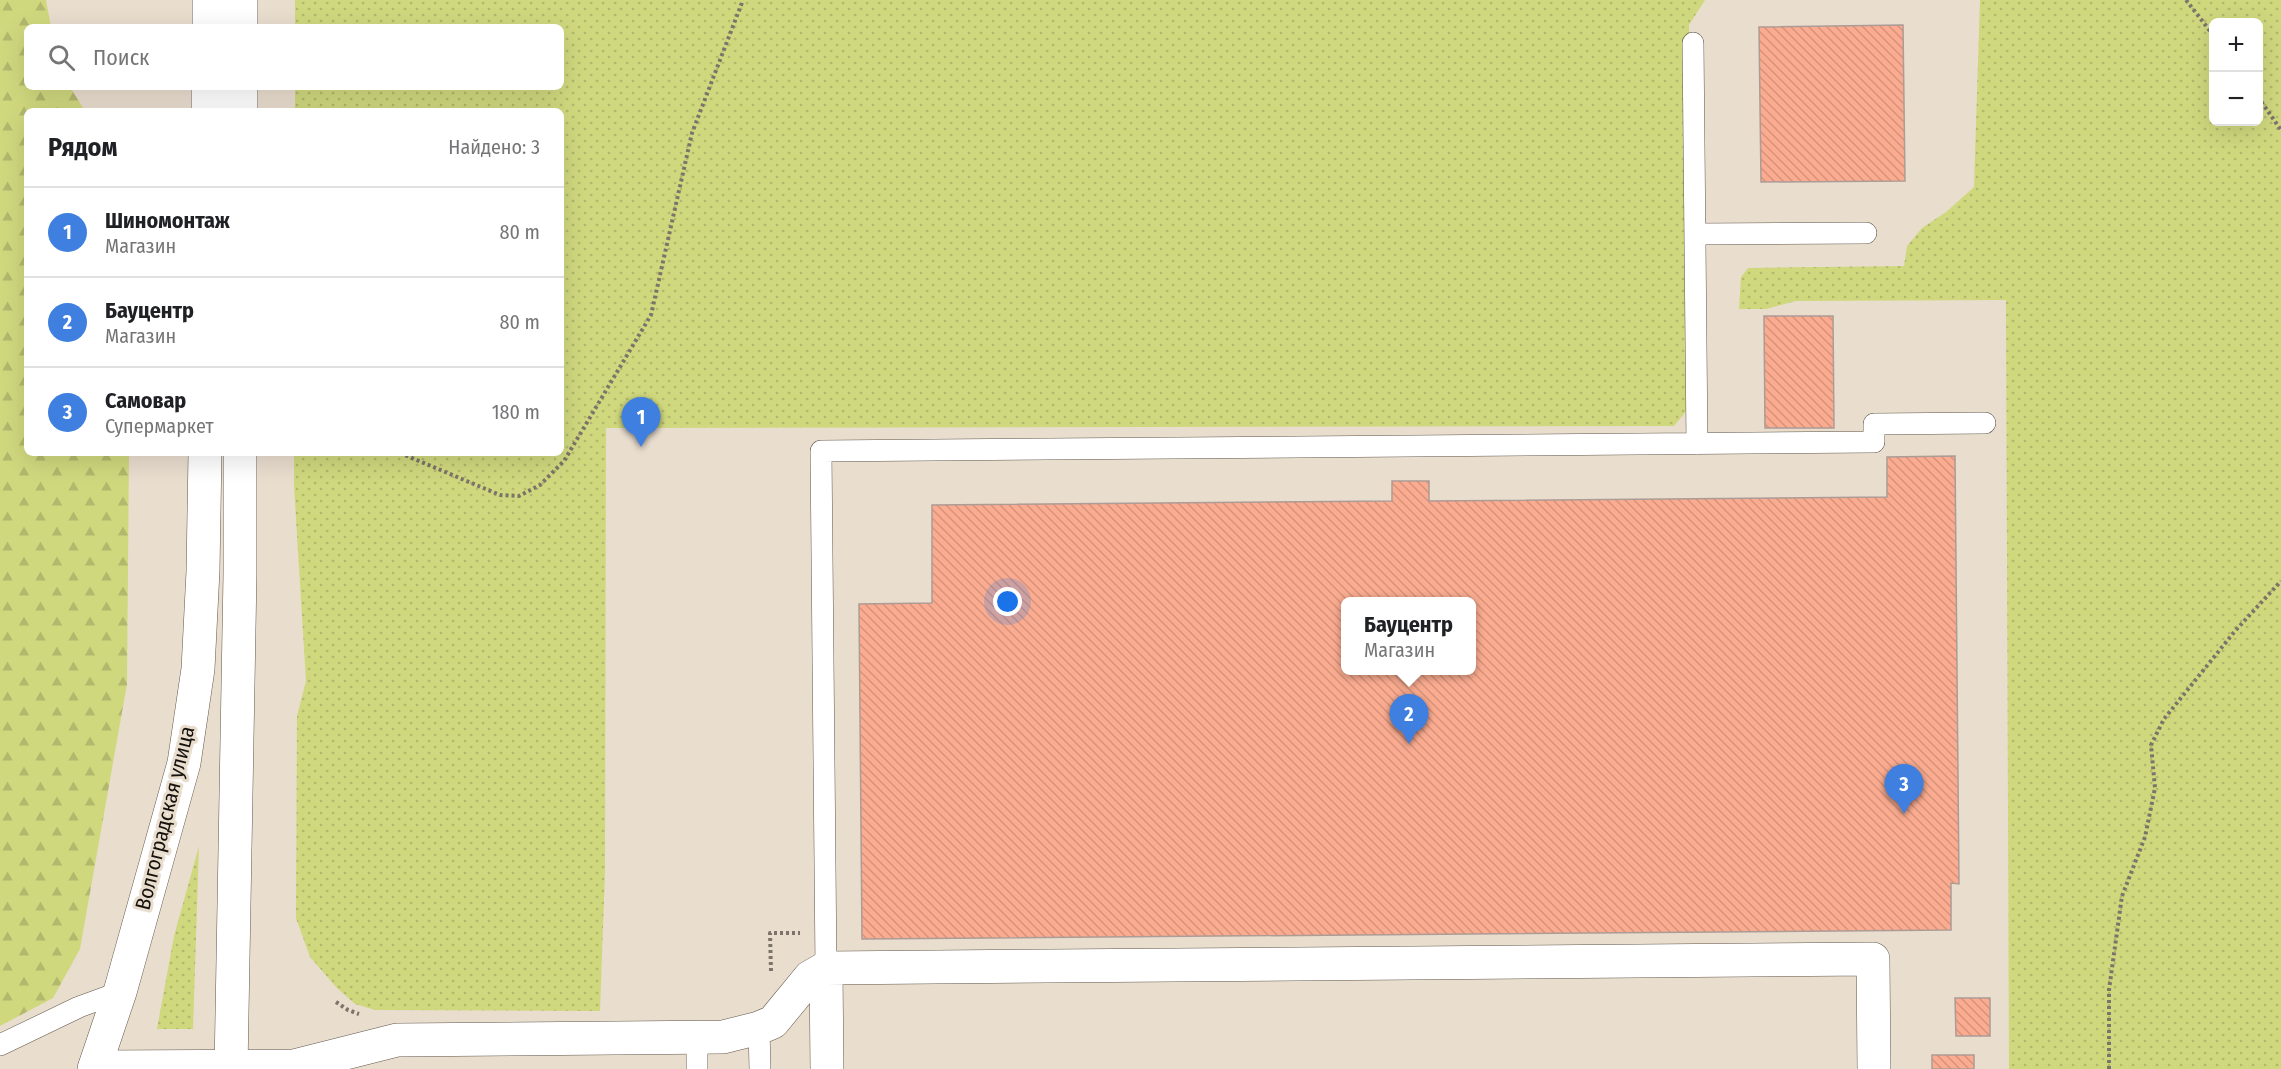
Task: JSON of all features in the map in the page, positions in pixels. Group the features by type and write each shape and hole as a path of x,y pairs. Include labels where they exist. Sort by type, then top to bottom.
{"street":[{"path":"209,0 209,24"},
{"path":"241,0 241,24"},
{"path":"208,90 208,108"},
{"path":"241,90 241,108"},
{"name":"Волгоградская улица","path":"95,1068 120,992 184,763 198,669 203,571 205,456"},
{"path":"231,1068 240,456"},
{"path":"95,1068 302,1068 397,1040 697,1053 723,1037 773,1022 810,977 826,968 1873,959 1874,1069"},
{"path":"826,968 827,1069"}],"lane":[{"path":"1693,43 1697,444"},
{"path":"1695,234 1866,233"},
{"path":"826,968 821,451 1874,442 1874,424 1985,423"},
{"path":"0,1045 79,1007 120,992"},
{"path":"759,1028 760,1069"}],"path":[{"path":"407,456 500,495 519,496 540,485 564,461 651,315 693,133 743,0"},
{"path":"2186,0 2209,30"},
{"path":"2263,103 2281,130"},
{"path":"2109,1069 2109,990 2122,896 2145,837 2156,788 2151,745 2164,719 2235,631 2281,581"},
{"path":"771,975 770,933 826,932"}],"green space":[{"path":"0,0 46,0 50,24 24,24 24,90 72,90 83,108 24,108 24,456 129,456 127,684 80,949 53,998 0,1026"},
{"path":"295,0 1705,0 1689,25 1689,408 1674,426 606,428 605,871 600,1011 375,1010 355,1004 337,988 310,957 296,918 297,716 306,681 294,456 564,456 564,108 295,108 295,90 564,90 564,24 295,24"},
{"path":"1980,0 2281,0 2281,1069 2009,1069 2006,300 1796,301 1766,309 1739,309 1741,277 1748,268 1904,266 1907,246 1922,228 1946,212 1974,187"},
{"path":"199,846 193,1029 157,1029 174,936"}],"building":[{"path":"1903,25 1905,181 1761,182 1759,27"},
{"path":"1764,316 1833,316 1834,428 1765,428"},
{"path":"1955,456 1959,884 1951,883 1951,930 862,939 859,604 932,603 932,505 1392,501 1392,481 1429,481 1429,501 1887,497 1887,457"},
{"path":"1955,998 1990,998 1990,1036 1956,1036"},
{"path":"1932,1055 1974,1055 1974,1069 1932,1069"}],"place":[{"name":"Шиномонтаж","path":"641,447"},
{"name":"Бауцентр","path":"1409,744"},
{"name":"Самовар","path":"1904,814"}]}
